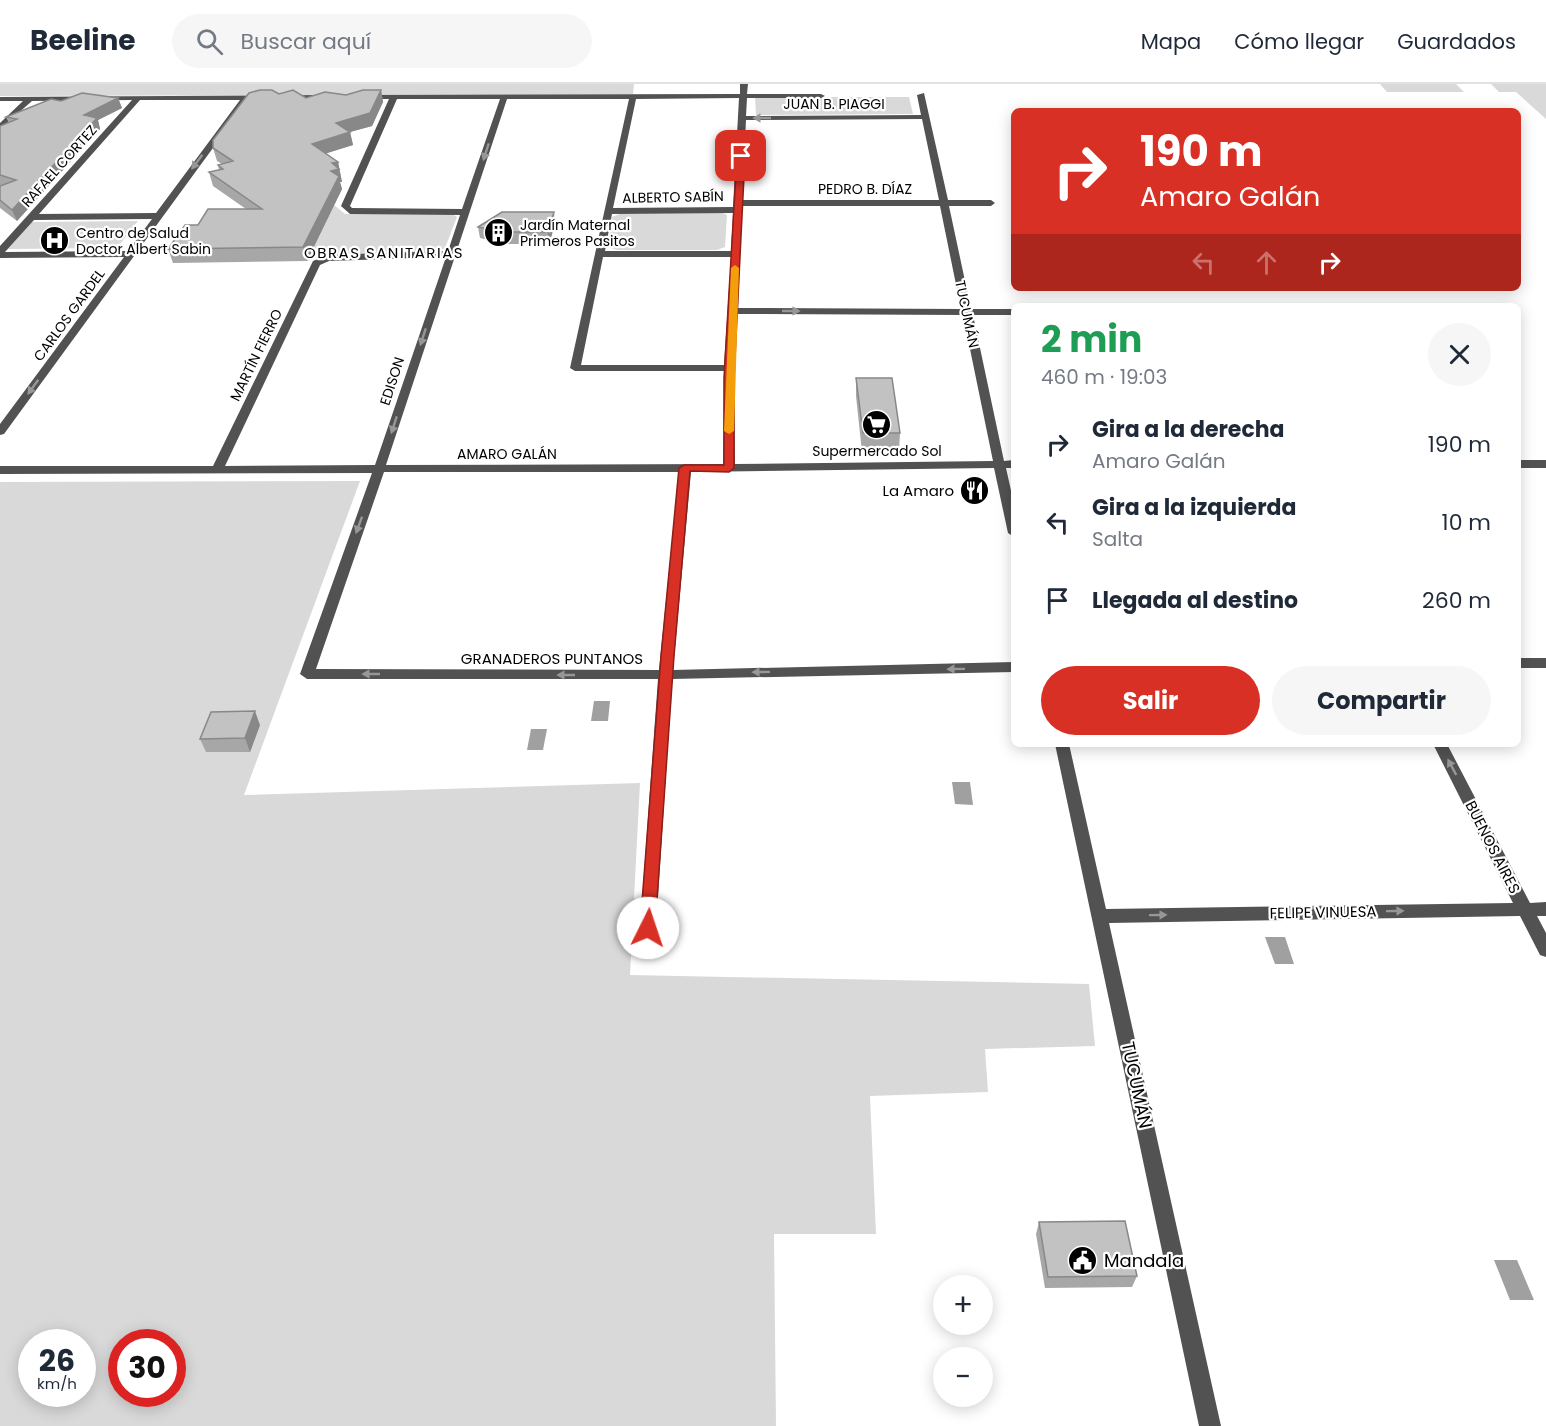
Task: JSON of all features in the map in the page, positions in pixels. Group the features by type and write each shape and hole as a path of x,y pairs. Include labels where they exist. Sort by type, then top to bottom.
{"street":[{"path":"729,468 730,368 744,84"},
{"name":"TUCUMÁN","path":"921,95 1011,520"},
{"path":"633,96 575,368 730,368"},
{"path":"348,97 821,96"},
{"path":"0,99 337,97"},
{"path":"394,97 345,206 350,211 466,212"},
{"name":"EDISON","path":"306,674 379,470 504,97"},
{"name":"RAFAEL CORTEZ","path":"0,254 138,98"},
{"name":"CARLOS GARDEL","path":"0,432 245,98"},
{"path":"0,127 30,99"},
{"name":"JUAN B. PIAGGI","path":"743,118 926,117"},
{"name":"PEDRO B. DÍAZ","path":"738,206 991,203"},
{"name":"ALBERTO SABÍN","path":"608,211 738,206"},
{"path":"31,217 157,216"},
{"path":"0,254 130,254"},
{"name":"MARTÍN FIERRO","path":"217,470 316,263 327,258 450,254"},
{"path":"599,254 736,254"},
{"path":"733,311 1011,312"},
{"name":"AMARO GALÁN","path":"0,470 729,468 1011,464"},
{"path":"1521,464 1546,464"},
{"path":"648,928 684,468"},
{"path":"1521,663 1546,663"},
{"name":"GRANADEROS PUNTANOS","path":"306,674 667,674 1011,667"},
{"name":"TUCUMÁN","path":"1063,747 1210,1426"},
{"name":"BUENOS AIRES","path":"1442,747 1546,950"},
{"name":"FELIPE VINUESA","path":"1100,916 1546,909"}],"shaded area":[{"path":"0,84 634,84 633,94 0,96"},
{"path":"1380,84 1456,84 1464,92 1387,92"},
{"path":"1491,84 1546,84 1546,119 1516,92 1499,92"},
{"path":"755,97 909,97 913,114 756,115"},
{"path":"334,205 345,214 452,214 457,217 445,248 437,252 325,255 307,261"},
{"path":"720,212 727,215 725,247 717,250 617,250 608,247 612,217 622,213"},
{"path":"138,221 117,248 8,249 32,222"},
{"path":"360,481 244,795 640,783 630,975 1089,984 1095,1046 985,1049 988,1092 870,1096 876,1234 774,1234 776,1426 0,1426 0,482"},
{"path":"594,701 610,701 608,721 591,721"},
{"path":"531,729 547,729 543,750 527,750"},
{"path":"952,782 970,782 973,805 955,804"},
{"path":"1265,937 1285,937 1294,964 1275,964"},
{"path":"1494,1260 1517,1260 1534,1300 1510,1300"}],"building":[{"path":"272,90 279,94 293,90 306,98 325,92 346,95 363,90 381,90 370,113 336,123 350,132 312,144 338,162 332,163 339,169 331,171 339,176 303,247 168,249 185,225 198,225 208,209 262,209 209,172 223,169 218,165 233,161 213,148 213,140 249,93"},
{"path":"82,93 118,98 84,115 97,118 12,210 0,200 0,186 16,180 0,175 0,126 17,119 6,117 51,99 61,101"},
{"path":"502,212 554,212 548,232 503,232 478,227"},
{"name":"Supermercado Sol","path":"856,378 892,378 900,433 863,433"},
{"path":"255,711 245,738 200,739 211,712"},
{"name":"Mandala","path":"1125,1221 1137,1276 1048,1277 1039,1222"}],"slow traffic":[{"path":"729,431 729,378 735,268"}],"place":[{"name":"Jardín Maternal Primeros Pasitos","path":"499,233"},
{"name":"Centro de Salud Doctor Albert Sabin","path":"55,241"},
{"name":"Supermercado Sol","path":"877,424"},
{"name":"La Amaro","path":"975,490"},
{"name":"Mandala","path":"1083,1260"}],"district":[{"name":"OBRAS SANITARIAS","path":"384,252"}],"route":[{"path":"648,928 667,656 684,468 729,468 729,378 741,156"}]}
